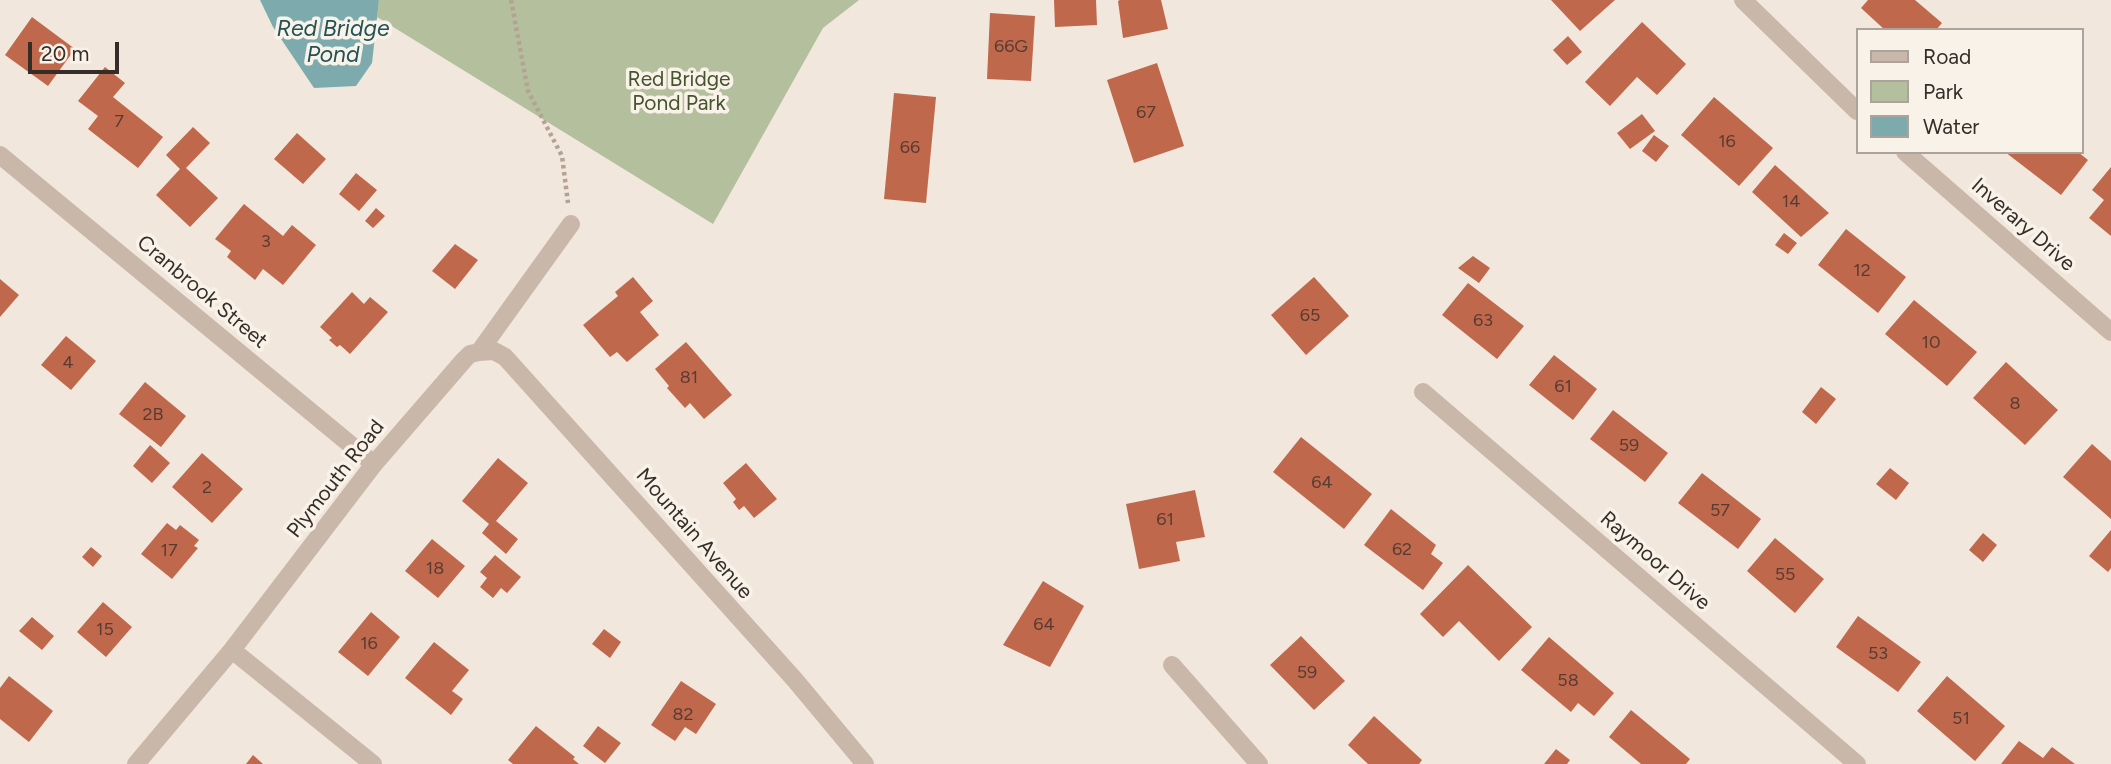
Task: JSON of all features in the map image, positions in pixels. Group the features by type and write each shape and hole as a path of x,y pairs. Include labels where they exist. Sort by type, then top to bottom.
{"street":[{"path":"1743,0 1856,110"},
{"name":"Inverary Drive","path":"1907,154 2111,332"},
{"name":"Cranbrook Street","path":"0,155 374,464"},
{"name":"Plymouth Road","path":"136,764 232,650 374,464 464,360 470,354 479,352 571,224"},
{"name":"Mountain Avenue","path":"479,352 494,351 505,357 795,680 865,764"},
{"name":"Raymoor Drive","path":"1423,392 1857,764"},
{"path":"232,650 373,764"},
{"path":"1172,665 1259,764"}],"path":[{"path":"511,0 528,91 562,156 571,224"}],"green space":[{"name":"Red Bridge Pond Park","path":"379,0 859,0 823,28 713,224 377,17"}],"water":[{"name":"Red Bridge Pond","path":"260,0 379,0 372,63 356,86 314,88 273,27"}],"building":[{"path":"1054,0 1096,0 1097,25 1055,27"},
{"path":"1120,0 1161,0 1168,29 1123,38"},
{"path":"1551,0 1615,0 1580,31"},
{"path":"1868,0 1915,0 1942,23 1938,28 1883,28 1861,8"},
{"path":"990,13 1035,16 1031,81 987,79"},
{"path":"32,17 75,49 48,86 5,55"},
{"path":"1642,22 1686,64 1657,95 1637,77 1610,106 1585,82"},
{"path":"1568,36 1582,52 1567,65 1553,50"},
{"path":"1157,63 1184,146 1134,163 1107,80"},
{"path":"105,67 125,83 113,97 163,137 138,168 88,129 98,116 78,101"},
{"path":"894,93 936,97 926,203 884,199"},
{"path":"1714,97 1773,148 1739,186 1681,135"},
{"path":"1642,114 1655,131 1630,149 1617,133"},
{"path":"193,127 210,143 186,168 218,198 190,227 156,195 180,169 166,155"},
{"path":"297,133 326,159 303,184 274,159"},
{"path":"1654,135 1669,146 1656,162 1642,151"},
{"path":"2008,154 2080,154 2088,160 2061,195"},
{"path":"1775,165 1829,213 1801,237 1752,192"},
{"path":"2111,167 2111,236 2089,218 2104,200 2092,190"},
{"path":"356,173 377,190 359,211 339,194"},
{"path":"244,204 283,236 292,225 316,245 283,285 263,269 255,280 227,257 231,251 215,239"},
{"path":"376,208 385,216 373,228 365,221"},
{"path":"1846,229 1906,277 1878,313 1818,265"},
{"path":"1784,233 1797,243 1788,254 1775,245"},
{"path":"455,244 478,260 455,289 432,271"},
{"path":"1473,256 1490,268 1479,283 1458,268"},
{"path":"633,277 653,301 640,312 659,335 627,362 617,352 610,357 583,325 618,296 615,292"},
{"path":"1314,277 1349,316 1306,355 1271,315"},
{"path":"0,279 19,295 0,317"},
{"path":"1468,283 1524,326 1497,359 1442,315"},
{"path":"352,292 364,304 370,297 388,312 350,354 329,340 332,338 320,327"},
{"path":"1914,300 1977,352 1947,386 1885,334"},
{"path":"66,336 96,361 71,390 41,365"},
{"path":"686,342 732,395 704,419 690,403 685,408 655,369"},
{"path":"1554,355 1597,389 1573,420 1529,385"},
{"path":"2006,362 2058,410 2025,445 1973,398"},
{"path":"145,382 186,416 161,447 119,414"},
{"path":"1821,387 1836,399 1816,424 1802,412"},
{"path":"1613,410 1668,453 1645,482 1590,439"},
{"path":"1301,437 1372,494 1344,529 1273,472"},
{"path":"2092,444 2111,461 2111,519 2063,477"},
{"path":"150,445 170,463 152,483 133,466"},
{"path":"202,453 243,489 212,523 172,487"},
{"path":"498,458 528,483 496,521 518,539 506,554 482,533 489,524 462,501"},
{"path":"746,463 777,499 754,518 744,506 739,510 733,502 736,499 723,483"},
{"path":"1890,468 1909,483 1896,500 1876,484"},
{"path":"1702,473 1761,519 1738,549 1678,503"},
{"path":"1195,490 1205,537 1176,542 1180,561 1139,569 1126,504"},
{"path":"1391,509 1436,545 1431,554 1443,563 1423,590 1364,545"},
{"path":"167,523 176,530 180,525 199,540 194,546 198,548 172,579 141,554"},
{"path":"2111,530 2111,568 2108,572 2089,556"},
{"path":"1983,533 1997,545 1983,562 1969,550"},
{"path":"1775,538 1824,579 1795,613 1747,571"},
{"path":"432,539 465,566 438,598 405,571"},
{"path":"91,547 102,556 93,567 82,557"},
{"path":"495,555 521,577 507,593 501,588 493,598 480,587 487,578 480,572"},
{"path":"1468,565 1532,627 1499,661 1459,621 1443,637 1420,614"},
{"path":"1043,581 1084,606 1050,667 1003,645"},
{"path":"103,602 132,627 106,657 77,632"},
{"path":"371,612 400,637 368,676 338,652"},
{"path":"1858,616 1921,662 1898,692 1836,647"},
{"path":"32,617 54,636 42,650 19,631"},
{"path":"604,629 621,642 610,658 592,644"},
{"path":"1301,636 1345,681 1314,710 1270,665"},
{"path":"1549,637 1614,693 1594,716 1578,703 1571,712 1521,670"},
{"path":"434,642 469,670 452,691 463,699 451,715 405,678"},
{"path":"9,676 53,711 29,742 0,719 0,688"},
{"path":"1947,676 2005,726 1975,761 1917,711"},
{"path":"681,681 716,704 696,734 685,727 675,741 651,725"},
{"path":"1631,710 1690,759 1686,764 1641,764 1609,737"},
{"path":"1374,716 1422,760 1419,764 1368,764 1348,745"},
{"path":"536,726 575,757 573,759 579,764 513,764 508,760"},
{"path":"598,726 621,743 605,763 583,746"},
{"path":"2019,741 2043,758 2052,747 2075,764 2001,764"},
{"path":"1556,749 1570,760 1567,764 1544,764"},
{"path":"253,755 263,764 246,764"}]}
